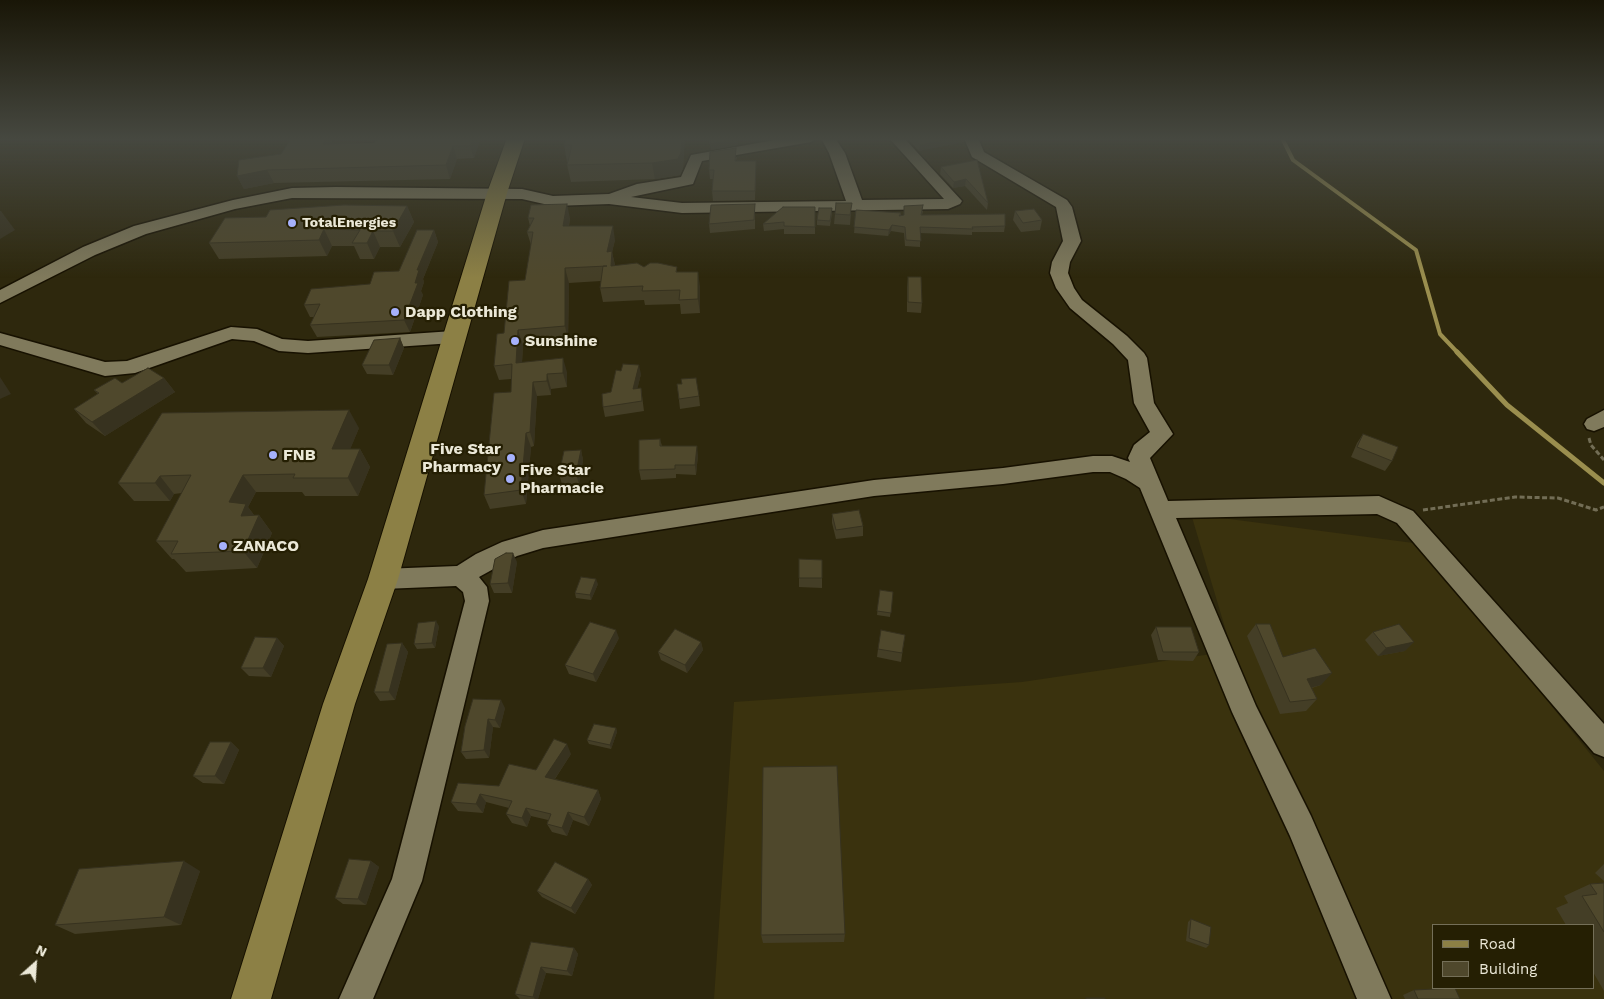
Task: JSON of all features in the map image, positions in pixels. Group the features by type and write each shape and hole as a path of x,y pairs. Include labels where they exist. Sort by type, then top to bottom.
{"main road":[{"path":"251,999 339,704 383,579 500,185"}],"street":[{"path":"609,199 638,189 665,185"},
{"path":"848,185 855,204"},
{"path":"0,297 89,251 140,230 210,211 292,193 497,193 522,194 553,200 609,199 682,208 948,204 954,201 939,185"},
{"path":"1027,185 1061,203 1064,208 1072,241 1061,262 1059,273 1065,288 1076,304 1120,340 1137,358 1144,403 1162,434 1139,455 1148,482 1245,712 1301,826 1374,999"},
{"path":"352,210 382,192"},
{"path":"210,211 227,222 236,221"},
{"path":"0,339 105,369 128,368 230,333 257,335 279,344 308,347 454,337"},
{"path":"383,579 461,576 484,561 510,549 543,539 874,488 1003,476 1093,464 1112,464 1134,473 1148,482"},
{"path":"1160,510 1379,505 1396,513 1405,518 1604,744"},
{"path":"356,999 407,881 455,696 477,601 476,586 461,576"}],"path":[{"path":"1599,420 1588,437 1591,445 1604,460"},
{"path":"1396,513 1515,497 1558,498 1596,510 1604,507"}],"shaded area":[{"path":"1191,514 1421,544 1604,771 1604,999 714,999 734,702 1022,682 1232,651"}],"building":[{"path":"713,185 755,185 755,191 712,191"},
{"path":"971,185 983,185 988,203"},
{"path":"836,203 852,203 850,215 835,214"},
{"path":"567,204 563,226 613,226 607,252 612,251 611,266 637,263 644,267 650,263 658,263 677,267 676,272 698,272 698,299 679,300 680,290 642,291 643,286 600,288 603,266 565,268 565,326 518,330 516,363 563,358 563,373 547,374 547,381 533,382 530,432 526,433 521,490 484,495 494,393 511,392 512,364 494,366 497,334 504,333 509,281 525,280 533,232 527,232 534,218 528,218 531,205"},
{"path":"755,204 754,220 709,224 711,205"},
{"path":"344,205 407,206 393,231 373,231 367,243 352,243 360,230 324,229 319,240 209,243 225,218 266,217 270,210"},
{"path":"923,205 921,215 1005,214 1005,226 972,227 973,229 920,227 921,241 906,240 905,227 892,225 889,230 854,227 856,210 901,213 899,216 904,215 904,206"},
{"path":"783,207 815,207 815,227 784,226 784,222 763,224"},
{"path":"819,208 832,208 830,221 817,220"},
{"path":"1034,209 1042,220 1023,223 1015,211"},
{"path":"417,230 434,230 417,270 419,270 415,283 418,283 404,320 310,325 320,304 304,305 311,289 370,284 374,272 399,271"},
{"path":"908,277 921,277 922,303 908,302"},
{"path":"400,338 389,365 362,365 374,340"},
{"path":"623,364 639,365 633,389 641,388 642,401 603,407 602,394 611,392 616,370 621,371"},
{"path":"148,368 164,378 92,422 74,409 99,393 94,390 115,378 122,383"},
{"path":"696,378 699,396 679,399 677,384 682,384 681,379"},
{"path":"349,410 332,449 360,449 348,478 293,478 295,474 243,475 229,502 246,504 241,516 259,515 243,551 171,554 178,541 156,541 191,475 160,476 155,483 118,483 162,413"},
{"path":"1363,434 1398,447 1392,461 1357,447"},
{"path":"660,439 660,446 697,446 695,465 675,465 675,469 639,470 639,440"},
{"path":"581,450 576,474 559,474 564,451"},
{"path":"859,510 863,526 836,530 832,514"},
{"path":"506,553 513,553 508,583 490,584 495,559"},
{"path":"799,559 822,560 822,578 799,578"},
{"path":"581,577 596,579 590,595 575,593"},
{"path":"880,590 893,592 891,613 877,611"},
{"path":"436,621 432,643 414,644 418,623"},
{"path":"590,622 616,630 593,674 565,665"},
{"path":"1256,624 1270,624 1283,657 1315,648 1332,673 1307,679 1317,699 1290,702"},
{"path":"1399,624 1414,642 1386,648 1373,632"},
{"path":"1156,627 1191,627 1199,652 1163,652"},
{"path":"675,629 701,642 685,665 658,652"},
{"path":"881,630 905,635 902,653 878,649"},
{"path":"255,637 277,638 263,668 241,668"},
{"path":"402,643 389,692 374,692 387,644"},
{"path":"473,699 501,700 495,720 488,719 484,750 461,752 465,726"},
{"path":"594,724 616,728 610,745 587,740"},
{"path":"554,739 567,744 545,777 598,790 584,817 568,812 562,828 547,824 551,814 526,808 522,818 506,814 512,801 480,794 476,804 451,802 458,783 499,786 509,764 536,770"},
{"path":"210,742 231,742 215,776 193,776"},
{"path":"837,766 845,934 761,935 763,767"},
{"path":"349,859 371,861 358,899 335,898"},
{"path":"184,861 164,917 55,925 79,869"},
{"path":"555,862 588,879 571,908 537,891"},
{"path":"1604,883 1604,932 1582,896 1597,894 1590,884"},
{"path":"1191,919 1211,927 1209,945 1189,938"},
{"path":"531,942 574,948 567,971 541,967 533,997 515,994"},
{"path":"1455,989 1460,999 1418,999 1414,990"},
{"path":"1105,998 1105,999 1086,999"}],"waterway":[{"path":"1327,185 1416,250 1440,334 1458,353"},
{"path":"1457,352 1507,405 1604,483"}],"place":[{"name":"TotalEnergies","path":"292,223"},
{"name":"Dapp Clothing","path":"395,312"},
{"name":"Sunshine","path":"515,341"},
{"name":"FNB","path":"273,455"},
{"name":"Five Star Pharmacy","path":"511,458"},
{"name":"Five Star Pharmacie","path":"510,479"},
{"name":"ZANACO","path":"223,546"}]}
